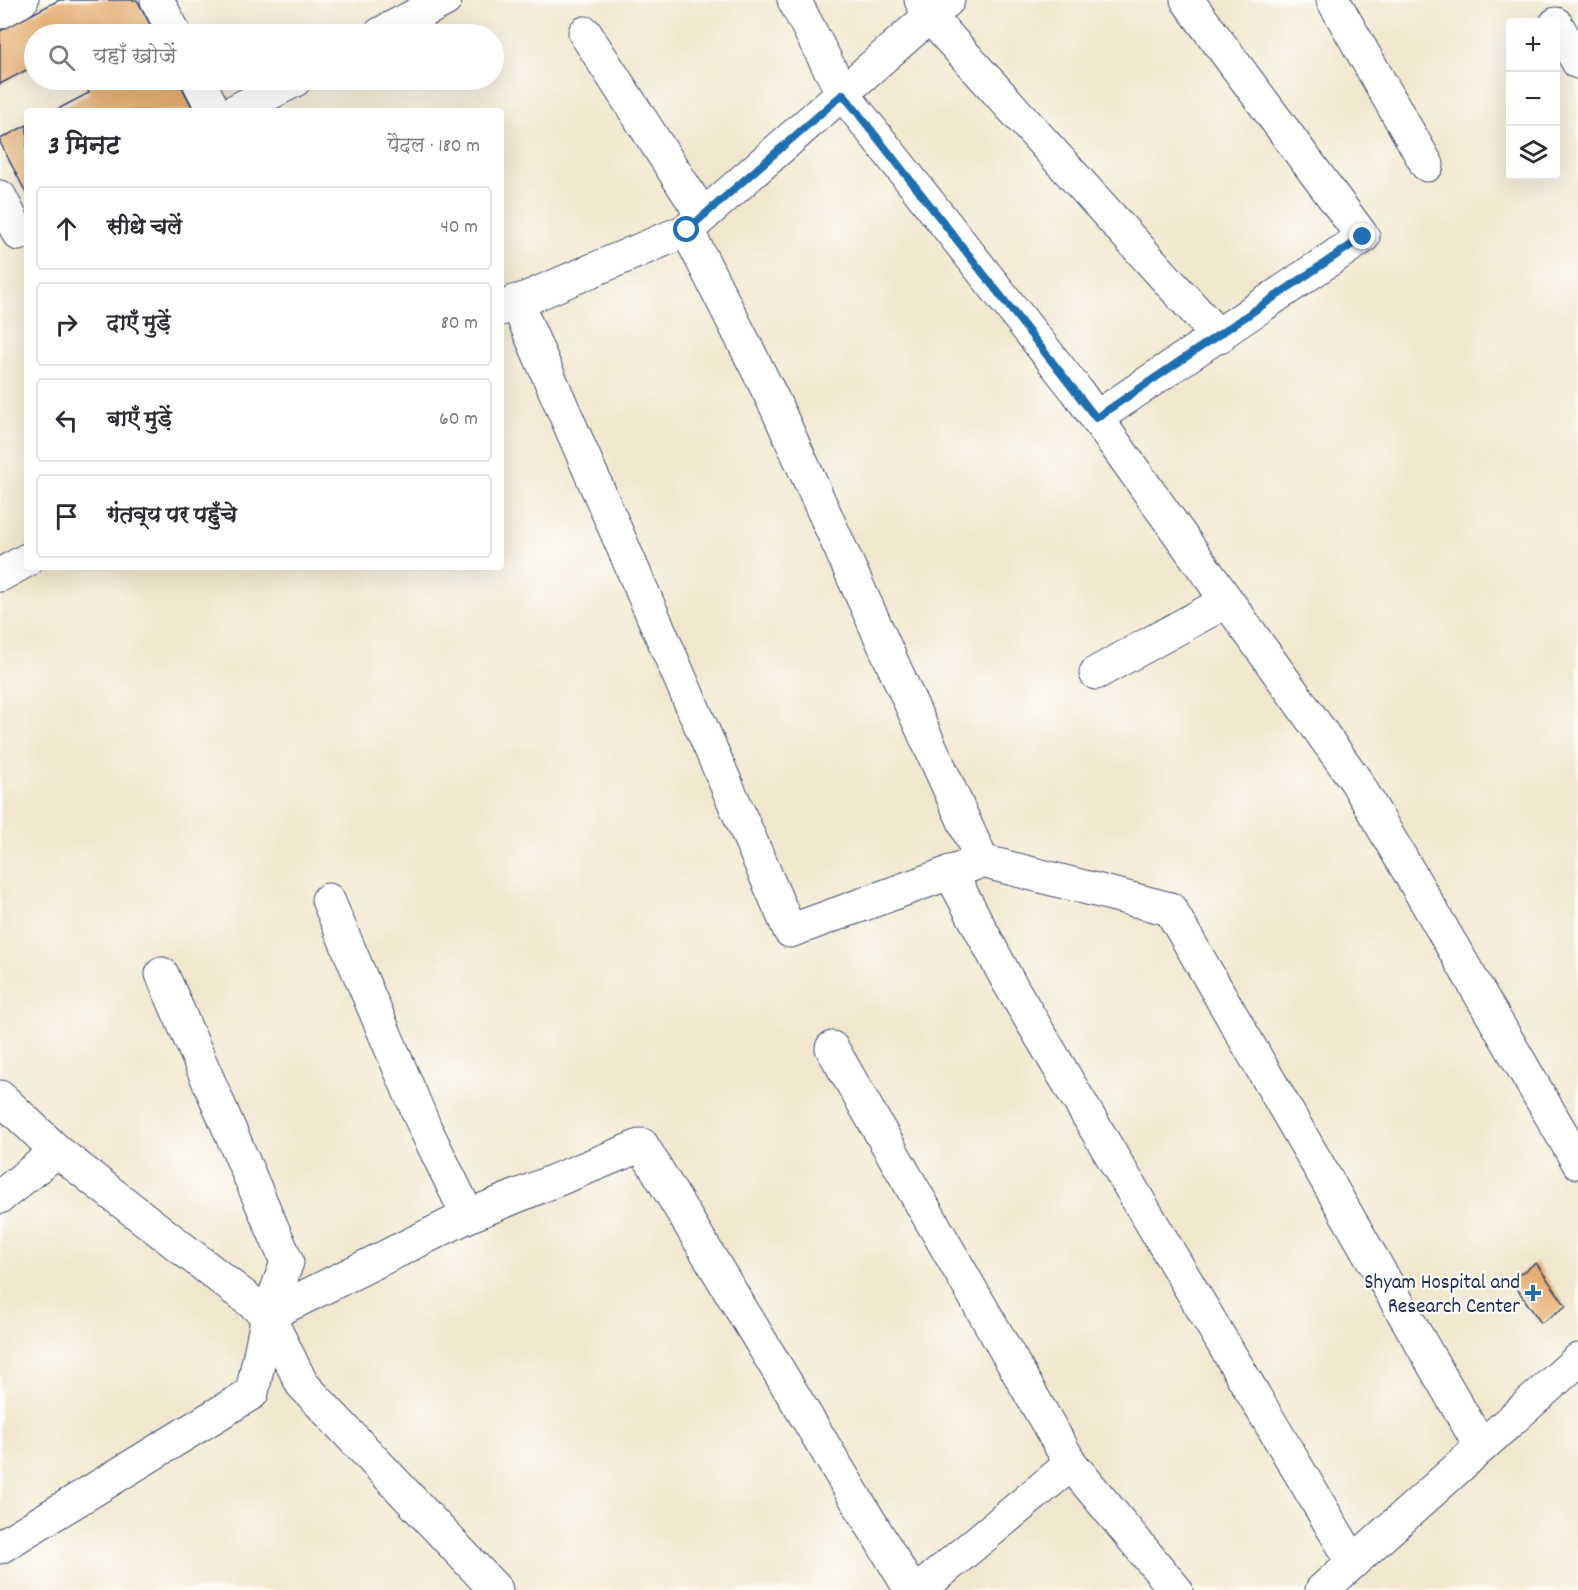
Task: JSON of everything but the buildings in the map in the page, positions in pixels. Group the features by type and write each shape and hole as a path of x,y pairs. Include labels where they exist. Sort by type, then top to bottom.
{"street":[{"path":"0,12 22,0"},
{"path":"157,0 170,24"},
{"path":"399,24 445,0"},
{"path":"794,0 843,94 1096,418 1356,781 1578,1162"},
{"path":"1096,418 1219,337 1363,237 1187,0"},
{"path":"1333,0 1427,165"},
{"path":"1541,0 1552,18"},
{"path":"1219,337 933,6 843,94 695,223 509,305 790,932 982,861 1170,909 1481,1447"},
{"path":"1560,31 1578,62"},
{"path":"585,33 695,223 982,861"},
{"path":"203,90 212,108"},
{"path":"241,108 276,90"},
{"path":"0,197 15,235"},
{"path":"0,575 24,562"},
{"path":"1096,673 1227,601"},
{"path":"950,872 1008,981 1353,1562"},
{"path":"328,900 424,1128 468,1216"},
{"path":"0,1547 252,1393 268,1315 287,1262 162,974"},
{"path":"832,1048 1071,1464 1176,1590"},
{"path":"0,1097 57,1150 268,1315 302,1384 496,1590"},
{"path":"268,1315 468,1216 642,1145 911,1590"},
{"path":"0,1197 57,1150"},
{"path":"1322,1590 1578,1360"},
{"path":"920,1590 1071,1464"}],"place":[{"name":"Shyam Hospital and Research Center","path":"1533,1293"}],"route":[{"path":"687,230 843,94 1096,418 1219,337 1363,237"}]}
